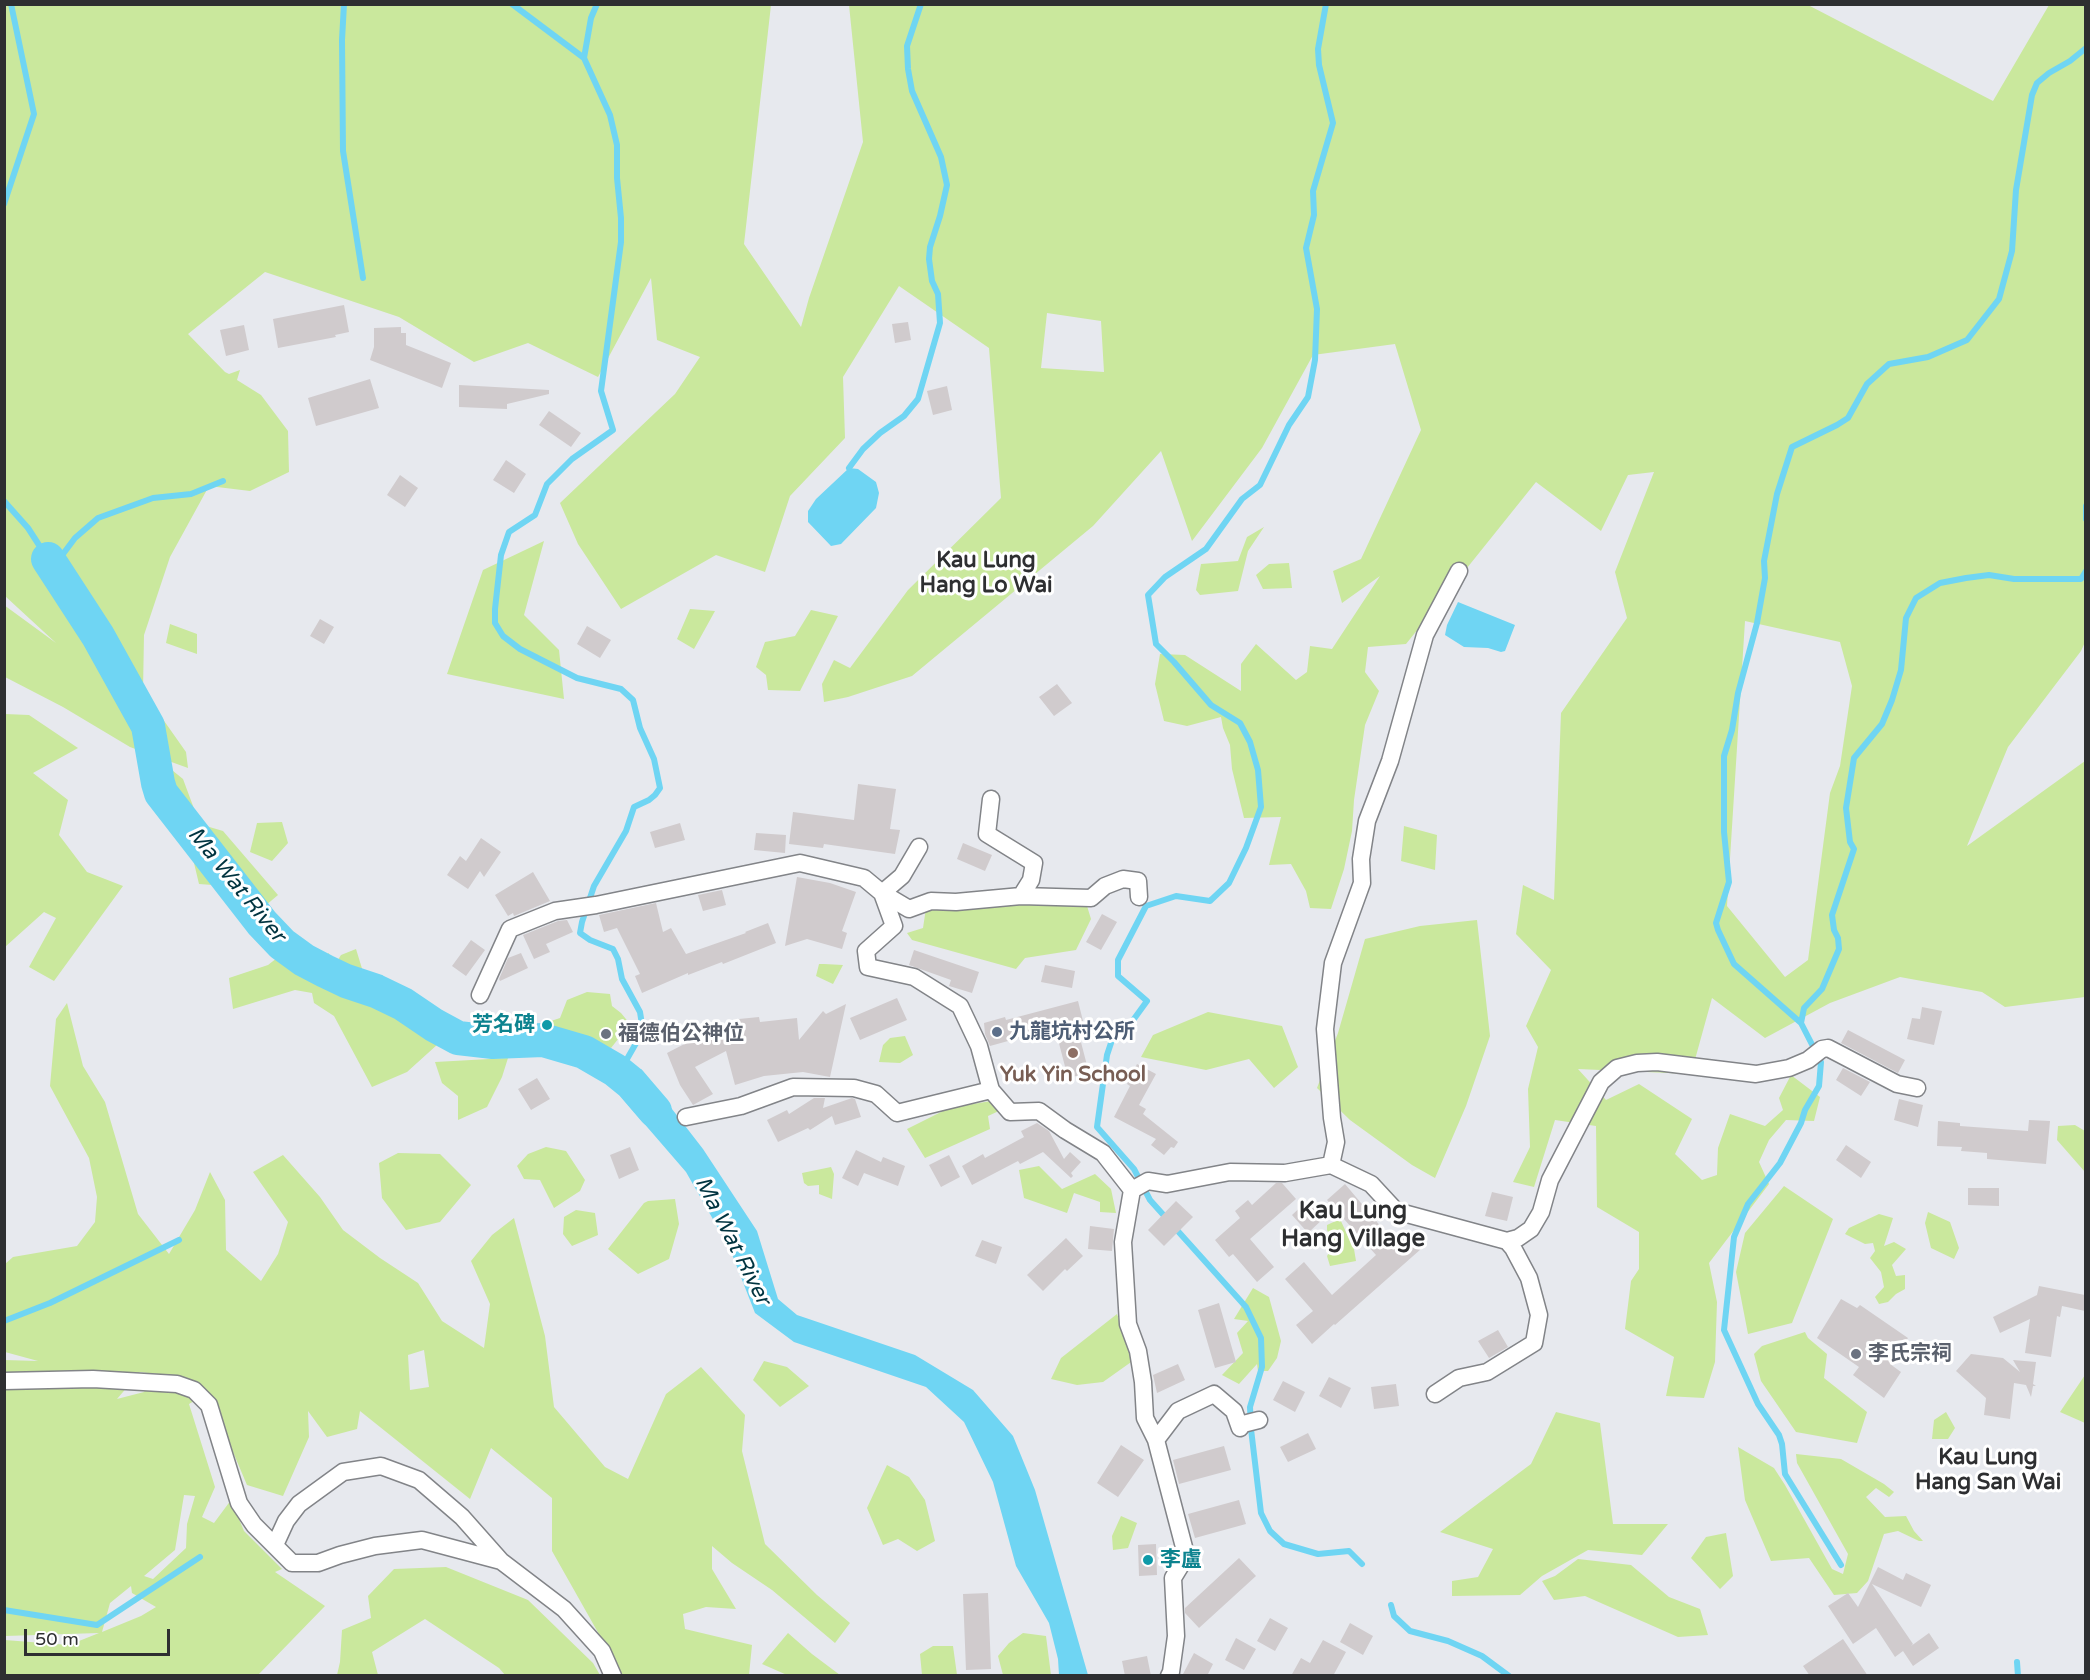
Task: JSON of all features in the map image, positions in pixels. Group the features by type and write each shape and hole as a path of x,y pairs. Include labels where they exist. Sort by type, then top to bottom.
{"street":[{"path":"1331,1165 1336,1142 1325,1029 1333,963 1362,883 1361,859 1367,821 1390,761 1425,635 1459,571"},
{"path":"991,799 987,834 1034,862 1030,880 1021,896"},
{"path":"882,893 902,876 919,847"},
{"path":"480,995 510,929 555,911 596,905 800,863 864,878 882,893 909,909 931,901 956,902 1021,896 1091,898 1105,886 1123,879 1138,881 1139,897"},
{"path":"882,893 894,926 866,951 868,967 914,977 960,1006 979,1046 991,1090 1010,1112 1039,1111 1065,1130 1104,1153 1132,1190 1123,1242 1128,1324 1138,1351 1145,1418 1156,1440 1185,1551 1184,1560 1173,1578 1176,1636 1169,1676"},
{"path":"1132,1190 1148,1181 1167,1184 1230,1172 1285,1173 1331,1165 1371,1184 1396,1211 1507,1241 1518,1238 1531,1229 1541,1212 1550,1180 1601,1082 1617,1068 1637,1063 1657,1062 1756,1074 1789,1068 1808,1060 1822,1049 1828,1048 1898,1084 1917,1088"},
{"path":"687,1117 741,1106 793,1087 854,1088 876,1094 897,1113 991,1090"},
{"path":"1435,1394 1459,1378 1487,1372 1534,1343 1539,1315 1529,1278 1507,1241"},
{"path":"4,1381 39,1378 93,1379 177,1384 194,1390 209,1405 239,1503 254,1525 291,1563 318,1563 375,1546 422,1540 501,1561"},
{"path":"1156,1440 1178,1412 1214,1394 1234,1411 1240,1428 1244,1424 1259,1420"},
{"path":"275,1545 286,1521 300,1504 343,1472 381,1466 419,1480 462,1517 501,1561 564,1609 602,1651 613,1676"}],"green space":[{"path":"5,5 771,5 744,244 801,327 863,142 849,5 1808,5 1993,101 2049,5 2085,5 2085,642 2081,651 2008,747 1967,846 2085,761 2085,997 2005,1007 1982,992 1900,977 1830,1003 1765,1038 1712,998 1691,1074 1578,1069 1606,1100 1639,1084 1692,1119 1675,1154 1702,1180 1717,1175 1718,1148 1730,1114 1765,1126 1783,1110 1779,1098 1791,1075 1820,1097 1814,1121 1786,1120 1769,1140 1759,1162 1769,1184 1709,1263 1717,1302 1715,1362 1704,1398 1666,1396 1674,1357 1625,1329 1631,1281 1639,1269 1639,1232 1597,1207 1596,1126 1555,1120 1534,1187 1513,1182 1530,1147 1528,1089 1538,1047 1526,1026 1551,970 1516,934 1523,885 1554,900 1561,713 1627,618 1615,572 1654,472 1628,475 1601,531 1536,482 1406,644 1368,647 1365,672 1379,691 1365,725 1352,831 1344,869 1331,909 1310,908 1306,891 1291,864 1269,865 1281,817 1244,818 1232,769 1230,745 1221,717 1187,726 1164,721 1155,684 1160,654 1185,655 1241,691 1241,664 1256,644 1296,680 1307,672 1310,646 1332,649 1380,576 1342,603 1333,571 1361,559 1421,430 1395,344 1313,355 1262,448 1192,541 1161,451 1093,526 912,676 848,697 824,702 822,684 834,660 850,668 908,590 1001,498 989,348 899,286 843,377 845,438 790,496 765,572 716,555 621,609 578,544 560,503 675,394 700,357 657,340 651,278 598,377 528,343 474,362 399,317 265,272 188,334 225,372 229,374 240,370 237,380 261,395 288,431 289,472 250,491 209,486 170,557 144,635 143,691 186,752 188,768 130,747 63,707 5,677 4,605 56,643 5,596","holes":["1047,313 1101,321 1104,372 1041,368","1745,621 1840,642 1852,686 1840,766 1830,793 1808,960 1785,977 1727,906"]},
{"path":"1264,527 1248,551 1238,591 1200,595 1196,590 1201,564 1238,561 1247,537"},
{"path":"544,541 524,615 559,650 564,699 447,674 483,570"},
{"path":"1289,563 1292,588 1263,589 1256,575 1269,564"},
{"path":"690,609 715,611 694,649 677,639"},
{"path":"811,610 838,616 800,691 768,690 766,675 756,667 765,642 795,636"},
{"path":"170,624 197,634 197,654 166,643"},
{"path":"5,714 29,715 78,748 33,773 68,800 59,835 87,872 123,886 54,981 29,967 56,918 44,912 5,947"},
{"path":"167,766 183,779 196,814 179,840 156,814 151,788"},
{"path":"282,822 288,843 272,861 250,852 257,823"},
{"path":"196,823 223,831 278,895 265,906 242,901 226,886 199,884 189,842"},
{"path":"1404,826 1437,835 1435,870 1401,861"},
{"path":"1016,900 1087,906 1091,919 1076,950 1025,958 1016,969 912,940 907,933 923,928 926,908"},
{"path":"1477,920 1490,1036 1466,1106 1435,1178 1412,1165 1350,1120 1317,1088 1338,1033 1365,939 1420,926"},
{"path":"356,949 364,975 339,983 336,963 341,955"},
{"path":"286,951 304,968 329,953 331,992 372,1000 404,1013 438,1044 407,1072 372,1087 334,1016 314,1003 312,993 295,990 233,1009 229,978 268,965"},
{"path":"819,964 843,965 833,984 816,976"},
{"path":"587,992 610,994 612,1006 630,1024 611,1048 606,1046 590,1061 561,1057 564,1039 555,1035 556,1030 545,1028 545,1023 560,1018 567,1000"},
{"path":"67,1003 83,1066 105,1102 138,1214 169,1254 195,1210 210,1172 225,1200 226,1250 261,1281 278,1254 288,1222 253,1172 283,1155 320,1197 343,1230 418,1283 442,1321 484,1348 490,1304 471,1261 492,1235 514,1218 545,1336 554,1407 605,1467 628,1479 666,1394 701,1367 745,1415 742,1451 765,1544 817,1595 850,1623 835,1643 772,1590 732,1563 712,1546 712,1569 736,1609 706,1607 683,1614 685,1629 752,1645 749,1675 622,1675 552,1551 552,1498 491,1448 470,1499 360,1411 357,1429 327,1437 308,1411 309,1437 283,1496 247,1485 208,1393 189,1404 215,1487 202,1517 214,1523 231,1500 244,1531 282,1569 275,1572 325,1606 258,1675 5,1675 5,1640 69,1645 99,1633 5,1636 4,1360 38,1361 5,1352 5,1264 13,1257 77,1246 95,1222 97,1197 89,1158 50,1086 56,1019","holes":["424,1350 429,1387 410,1390 408,1355","140,1372 156,1374 144,1392 117,1399","184,1495 195,1496 187,1524 186,1548 153,1579 144,1576 175,1550","131,1586 132,1593 156,1607 141,1616 102,1632 110,1603"]},
{"path":"1208,1012 1282,1026 1298,1067 1274,1088 1249,1059 1206,1070 1141,1057 1153,1035"},
{"path":"905,1036 913,1055 900,1063 879,1062 883,1045 890,1038"},
{"path":"508,1058 502,1077 487,1107 458,1120 458,1096 442,1083 435,1062"},
{"path":"997,1100 1001,1110 988,1116 990,1129 925,1158 907,1129 949,1108"},
{"path":"2075,1125 2085,1131 2085,1172 2057,1140 2058,1126"},
{"path":"546,1147 566,1151 585,1180 580,1191 554,1208 540,1180 524,1179 517,1166 528,1154"},
{"path":"398,1153 440,1154 471,1185 440,1222 406,1230 382,1198 379,1163"},
{"path":"1039,1166 1062,1189 1095,1174 1111,1189 1116,1213 1100,1212 1100,1202 1074,1193 1067,1213 1024,1198 1019,1170"},
{"path":"831,1167 834,1174 832,1199 819,1194 819,1185 808,1186 804,1183 802,1173"},
{"path":"1784,1186 1833,1219 1792,1323 1748,1334 1736,1272 1745,1233"},
{"path":"675,1199 679,1224 669,1259 638,1274 608,1249 644,1203"},
{"path":"576,1210 595,1213 598,1235 572,1246 563,1234 564,1217"},
{"path":"1928,1212 1950,1222 1959,1248 1954,1259 1931,1248 1925,1223"},
{"path":"1879,1214 1893,1218 1884,1246 1894,1242 1906,1249 1892,1265 1896,1276 1905,1275 1905,1289 1888,1302 1879,1304 1875,1297 1884,1287 1881,1272 1870,1258 1875,1251 1873,1243 1865,1244 1845,1234 1849,1228"},
{"path":"1340,1219 1354,1249 1356,1261 1330,1266 1327,1256 1335,1244 1327,1230 1327,1225"},
{"path":"1253,1288 1269,1297 1281,1341 1277,1358 1268,1371 1258,1371 1257,1364 1239,1384 1222,1375 1243,1353 1237,1333 1248,1321 1234,1319"},
{"path":"1117,1314 1134,1360 1103,1382 1077,1385 1051,1379 1061,1358"},
{"path":"1805,1332 1808,1338 1827,1354 1824,1378 1867,1412 1857,1443 1796,1432 1761,1381 1754,1354 1762,1346"},
{"path":"764,1361 787,1367 809,1386 780,1407 753,1380"},
{"path":"2085,1375 2085,1423 2060,1412"},
{"path":"1556,1412 1600,1423 1613,1524 1668,1524 1642,1555 1588,1550 1542,1576 1520,1595 1452,1596 1452,1581 1478,1577 1493,1549 1440,1532 1531,1464"},
{"path":"1946,1412 1955,1428 1948,1439 1932,1439 1934,1420"},
{"path":"1738,1447 1774,1468 1832,1569 1843,1574 1848,1554 1797,1463 1796,1454 1841,1459 1884,1484 1894,1492 1889,1497 1876,1488 1866,1497 1885,1517 1906,1516 1914,1531 1923,1541 1898,1531 1884,1534 1868,1581 1857,1593 1834,1595 1809,1558 1771,1561 1745,1500"},
{"path":"887,1465 909,1477 925,1500 935,1541 917,1551 898,1539 883,1545 867,1508"},
{"path":"1121,1516 1137,1523 1128,1548 1113,1550 1112,1536"},
{"path":"1726,1533 1733,1576 1720,1589 1691,1558 1706,1537"},
{"path":"1578,1559 1631,1565 1669,1597 1700,1609 1708,1635 1678,1637 1585,1596 1554,1600 1542,1581 1555,1576"},
{"path":"446,1567 528,1600 593,1663 600,1675 505,1675 499,1668 425,1619 372,1652 378,1675 337,1675 342,1630 371,1618 368,1596 394,1569"},
{"path":"788,1633 840,1675 787,1675 762,1664"},
{"path":"1023,1633 1046,1636 1051,1675 1003,1675 998,1656 1009,1643"},
{"path":"933,1646 953,1646 957,1675 922,1675 920,1654"}],"water":[{"path":"849,468 858,469 876,482 879,493 876,508 841,544 831,546 808,522 808,511 816,499"},
{"path":"1458,602 1515,625 1505,651 1464,647 1445,635 1447,625"},
{"path":"641,1069 703,1149 757,1231 778,1299 797,1315 915,1355 973,1390 1013,1436 1035,1490 1088,1675 1059,1675 1058,1659 1049,1623 1016,1566 993,1482 964,1422 926,1387 794,1342 755,1313 730,1249 686,1172 610,1084"}],"building":[{"path":"344,305 349,332 335,335 336,337 278,348 273,319"},
{"path":"908,322 911,340 895,343 892,324"},
{"path":"244,325 249,350 226,356 220,330"},
{"path":"401,327 401,333 406,333 406,345 451,363 442,388 370,360 374,347 374,328"},
{"path":"370,379 379,408 316,426 308,398"},
{"path":"459,385 549,390 549,394 507,404 507,409 459,407"},
{"path":"947,386 952,410 933,415 927,391"},
{"path":"549,411 581,433 571,447 539,425"},
{"path":"506,460 526,474 514,493 493,480"},
{"path":"400,475 418,488 405,507 387,495"},
{"path":"320,619 334,627 324,644 310,636"},
{"path":"587,626 611,640 600,658 577,644"},
{"path":"1057,684 1072,703 1054,716 1039,697"},
{"path":"858,784 896,789 890,829 900,830 895,854 824,844 823,848 789,844 793,812 854,820"},
{"path":"680,823 685,840 655,848 650,832"},
{"path":"756,833 786,835 785,853 754,850"},
{"path":"481,838 501,852 484,877 480,871 468,889 447,875 460,856 466,861"},
{"path":"963,843 992,855 985,871 957,859"},
{"path":"533,872 550,901 514,916 513,913 508,916 495,895"},
{"path":"797,877 830,883 856,892 842,931 847,933 842,949 807,939 785,946"},
{"path":"722,890 726,905 703,911 698,895"},
{"path":"656,903 663,932 671,928 686,954 768,923 776,943 723,964 722,962 688,975 688,973 642,993 635,976 640,974 617,928 604,932 599,915"},
{"path":"1102,914 1117,922 1101,950 1086,942"},
{"path":"567,920 573,932 546,944 550,952 534,959 523,935 558,921"},
{"path":"471,940 485,950 466,976 452,966"},
{"path":"914,950 979,972 972,993 949,986 951,980 909,965"},
{"path":"521,953 528,968 500,981 508,958"},
{"path":"1045,965 1075,971 1072,988 1041,982"},
{"path":"897,998 907,1020 860,1040 850,1018"},
{"path":"1078,1001 1083,1021 1076,1023 1089,1073 1068,1078 1055,1028 990,1046 985,1034 984,1023 1005,1017 1006,1020"},
{"path":"846,1004 830,1077 803,1072 764,1076 735,1085 726,1051 695,1067 713,1094 693,1105 680,1085 667,1053 694,1039 696,1042 739,1019 759,1017 760,1022 797,1018 799,1040 823,1011 826,1014"},
{"path":"1922,1007 1942,1011 1934,1045 1907,1039 1912,1018 1920,1019"},
{"path":"1848,1030 1905,1060 1898,1073 1841,1043"},
{"path":"1137,1064 1156,1074 1139,1105 1146,1109 1143,1114 1178,1142 1164,1155 1151,1145 1156,1139 1114,1117 1130,1086 1127,1084"},
{"path":"1843,1068 1870,1082 1861,1096 1836,1080"},
{"path":"537,1078 550,1099 531,1110 518,1089"},
{"path":"814,1098 825,1098 823,1108 855,1099 861,1117 835,1125 832,1116 810,1130 808,1128 778,1142 767,1120 787,1110 789,1114"},
{"path":"1899,1099 1923,1105 1918,1127 1894,1120"},
{"path":"2029,1120 2050,1121 2046,1164 1987,1159 1987,1153 1961,1151 1962,1147 1937,1146 1938,1121 1960,1123 1960,1126 2028,1131"},
{"path":"1037,1123 1049,1131 1064,1159 1070,1152 1081,1162 1071,1173 1073,1176 1071,1178 1043,1152 1020,1164 1018,1161 972,1185 962,1166 983,1154 985,1158 1024,1137 1021,1131"},
{"path":"1846,1145 1871,1162 1861,1178 1836,1160"},
{"path":"630,1147 639,1170 619,1179 610,1155"},
{"path":"856,1150 881,1162 883,1157 905,1166 898,1186 864,1173 858,1186 842,1178"},
{"path":"949,1155 960,1177 941,1187 929,1165"},
{"path":"1276,1183 1282,1183 1296,1199 1250,1239 1274,1267 1257,1282 1233,1254 1229,1257 1215,1240 1240,1218 1235,1211 1248,1200 1252,1205"},
{"path":"1345,1184 1393,1241 1405,1231 1421,1249 1312,1344 1296,1325 1313,1311 1285,1279 1304,1262 1332,1295 1376,1255 1327,1200"},
{"path":"1968,1188 1999,1188 1999,1206 1968,1205"},
{"path":"1492,1192 1513,1197 1507,1221 1485,1216"},
{"path":"1308,1200 1324,1218 1308,1233 1292,1215"},
{"path":"1176,1201 1193,1217 1164,1246 1148,1230"},
{"path":"1090,1226 1114,1229 1112,1251 1088,1249"},
{"path":"1066,1238 1083,1256 1067,1271 1065,1269 1043,1291 1027,1275"},
{"path":"982,1240 1002,1247 996,1264 975,1256"},
{"path":"2039,1286 2085,1295 2085,1311 2062,1306 2060,1317 2057,1316 2051,1357 2025,1353 2030,1319 2000,1333 1993,1317 2037,1295"},
{"path":"1841,1299 1857,1308 1860,1305 1908,1338 1890,1364 1901,1372 1884,1398 1853,1375 1859,1367 1817,1338"},
{"path":"1219,1303 1236,1362 1215,1368 1198,1310"},
{"path":"1498,1330 1508,1347 1489,1358 1478,1341"},
{"path":"1971,1354 2003,1358 2020,1372 2013,1360 2036,1362 2033,1384 2036,1386 2033,1386 2031,1397 2026,1385 2014,1383 2010,1419 1984,1415 1986,1398 1956,1371"},
{"path":"1178,1364 1185,1380 1157,1393 1153,1375"},
{"path":"1329,1377 1351,1388 1341,1408 1319,1396"},
{"path":"1283,1381 1305,1392 1295,1412 1273,1400"},
{"path":"1396,1384 1399,1406 1374,1409 1371,1387"},
{"path":"1308,1433 1316,1449 1288,1462 1280,1447"},
{"path":"1121,1445 1144,1460 1118,1497 1097,1483"},
{"path":"1224,1446 1231,1470 1179,1484 1173,1460"},
{"path":"1239,1500 1246,1524 1195,1538 1188,1514"},
{"name":"李盧","path":"1156,1544 1157,1575 1139,1576 1138,1545"},
{"path":"1239,1558 1256,1576 1199,1628 1185,1613 1185,1608"},
{"path":"1878,1567 1903,1580 1906,1573 1931,1585 1921,1607 1872,1584 1913,1644 1911,1646 1929,1633 1939,1648 1913,1666 1903,1651 1895,1657 1876,1628 1853,1644 1828,1606 1848,1593 1858,1607"},
{"path":"988,1593 991,1669 966,1670 963,1594"},
{"path":"1270,1618 1288,1628 1275,1651 1257,1641"},
{"path":"1350,1623 1373,1636 1363,1655 1340,1642"},
{"path":"1236,1638 1256,1649 1244,1670 1225,1660"},
{"path":"1843,1639 1868,1676 1810,1676 1803,1666"},
{"path":"1323,1640 1346,1652 1333,1676 1291,1676 1301,1658 1310,1663"},
{"path":"1194,1653 1213,1664 1207,1676 1182,1676"},
{"path":"1147,1656 1151,1676 1125,1676 1122,1661"}],"waterway":[{"path":"4,204 34,114 11,4"},
{"path":"344,4 343,151 363,278"},
{"path":"512,4 584,58"},
{"path":"597,4 591,18 584,58 610,115 617,145 617,178 621,218 621,242 601,391 613,430 572,459 547,484 535,515 509,532 501,555 495,623 503,636 520,649 577,678 621,689 633,700 640,728 654,759 660,788 649,800 634,807 626,831 594,886 580,933 590,940 613,949 618,959 622,979 640,1012 643,1031 619,1073"},
{"path":"849,468 863,449 880,433 904,416 918,399 940,323 938,294 932,281 929,259 930,247 947,185 941,157 912,91 908,69 907,46 921,4"},
{"path":"1326,4 1318,49 1319,65 1333,123 1313,191 1314,215 1306,248 1317,309 1315,360 1308,397 1289,425 1260,485 1242,499 1206,549 1165,577 1148,595 1156,644 1211,705 1240,723 1250,742 1258,770 1261,807 1246,848 1229,883 1210,901 1176,896 1146,906 1118,960 1118,976 1147,1001 1123,1034 1112,1040 1107,1055 1097,1127 1134,1169 1150,1200 1246,1307 1261,1338 1262,1367 1250,1407 1251,1429 1261,1513 1270,1531 1284,1544 1318,1554 1349,1551 1362,1564"},
{"path":"1841,1565 1785,1474 1779,1435 1758,1404 1724,1330 1734,1237 1748,1204 1780,1163 1801,1123 1805,1110 1819,1086 1821,1062 1801,1023 1734,964 1718,930 1716,923 1729,882 1724,832 1724,756 1757,623 1765,578 1764,561 1777,494 1792,447 1848,418 1867,384 1889,364 1928,357 1967,340 1999,299 2012,251 2016,190 2032,95 2037,83 2086,48"},
{"path":"102,645 106,627 83,589 60,558 75,538 98,518 153,498 191,494 223,481"},
{"path":"4,501 28,528 48,559"},
{"path":"2086,506 2086,519"},
{"name":"Ma Wat River","path":"48,559 98,636 148,726 161,793 262,923 282,944 304,960 325,971 403,1004 458,1038 493,1042 543,1040 584,1052 615,1070 631,1083 655,1111"},
{"path":"1801,1023 1804,1008 1822,989 1839,949 1832,915 1854,849 1850,842 1846,808 1854,758 1882,724 1892,700 1901,670 1906,618 1916,598 1940,583 1966,578 1989,575 2014,579 2081,579 2086,571"},
{"path":"4,1321 50,1303 179,1240"},
{"path":"4,1610 97,1625 200,1557"},
{"path":"1391,1605 1394,1616 1410,1631 1448,1641 1482,1656 1509,1676"},
{"path":"2017,1662 2018,1676"}],"place":[{"name":"芳名碑","path":"547,1025"},
{"name":"九龍坑村公所","path":"997,1032"},
{"name":"福德伯公神位","path":"606,1034"},
{"name":"Yuk Yin School","path":"1073,1053"},
{"name":"李氏宗祠","path":"1856,1354"},
{"name":"李盧","path":"1148,1560"}],"district":[{"name":"Kau Lung Hang Lo Wai","path":"986,574"},
{"name":"Kau Lung Hang Village","path":"1353,1226"},
{"name":"Kau Lung Hang San Wai","path":"1988,1470"}]}
